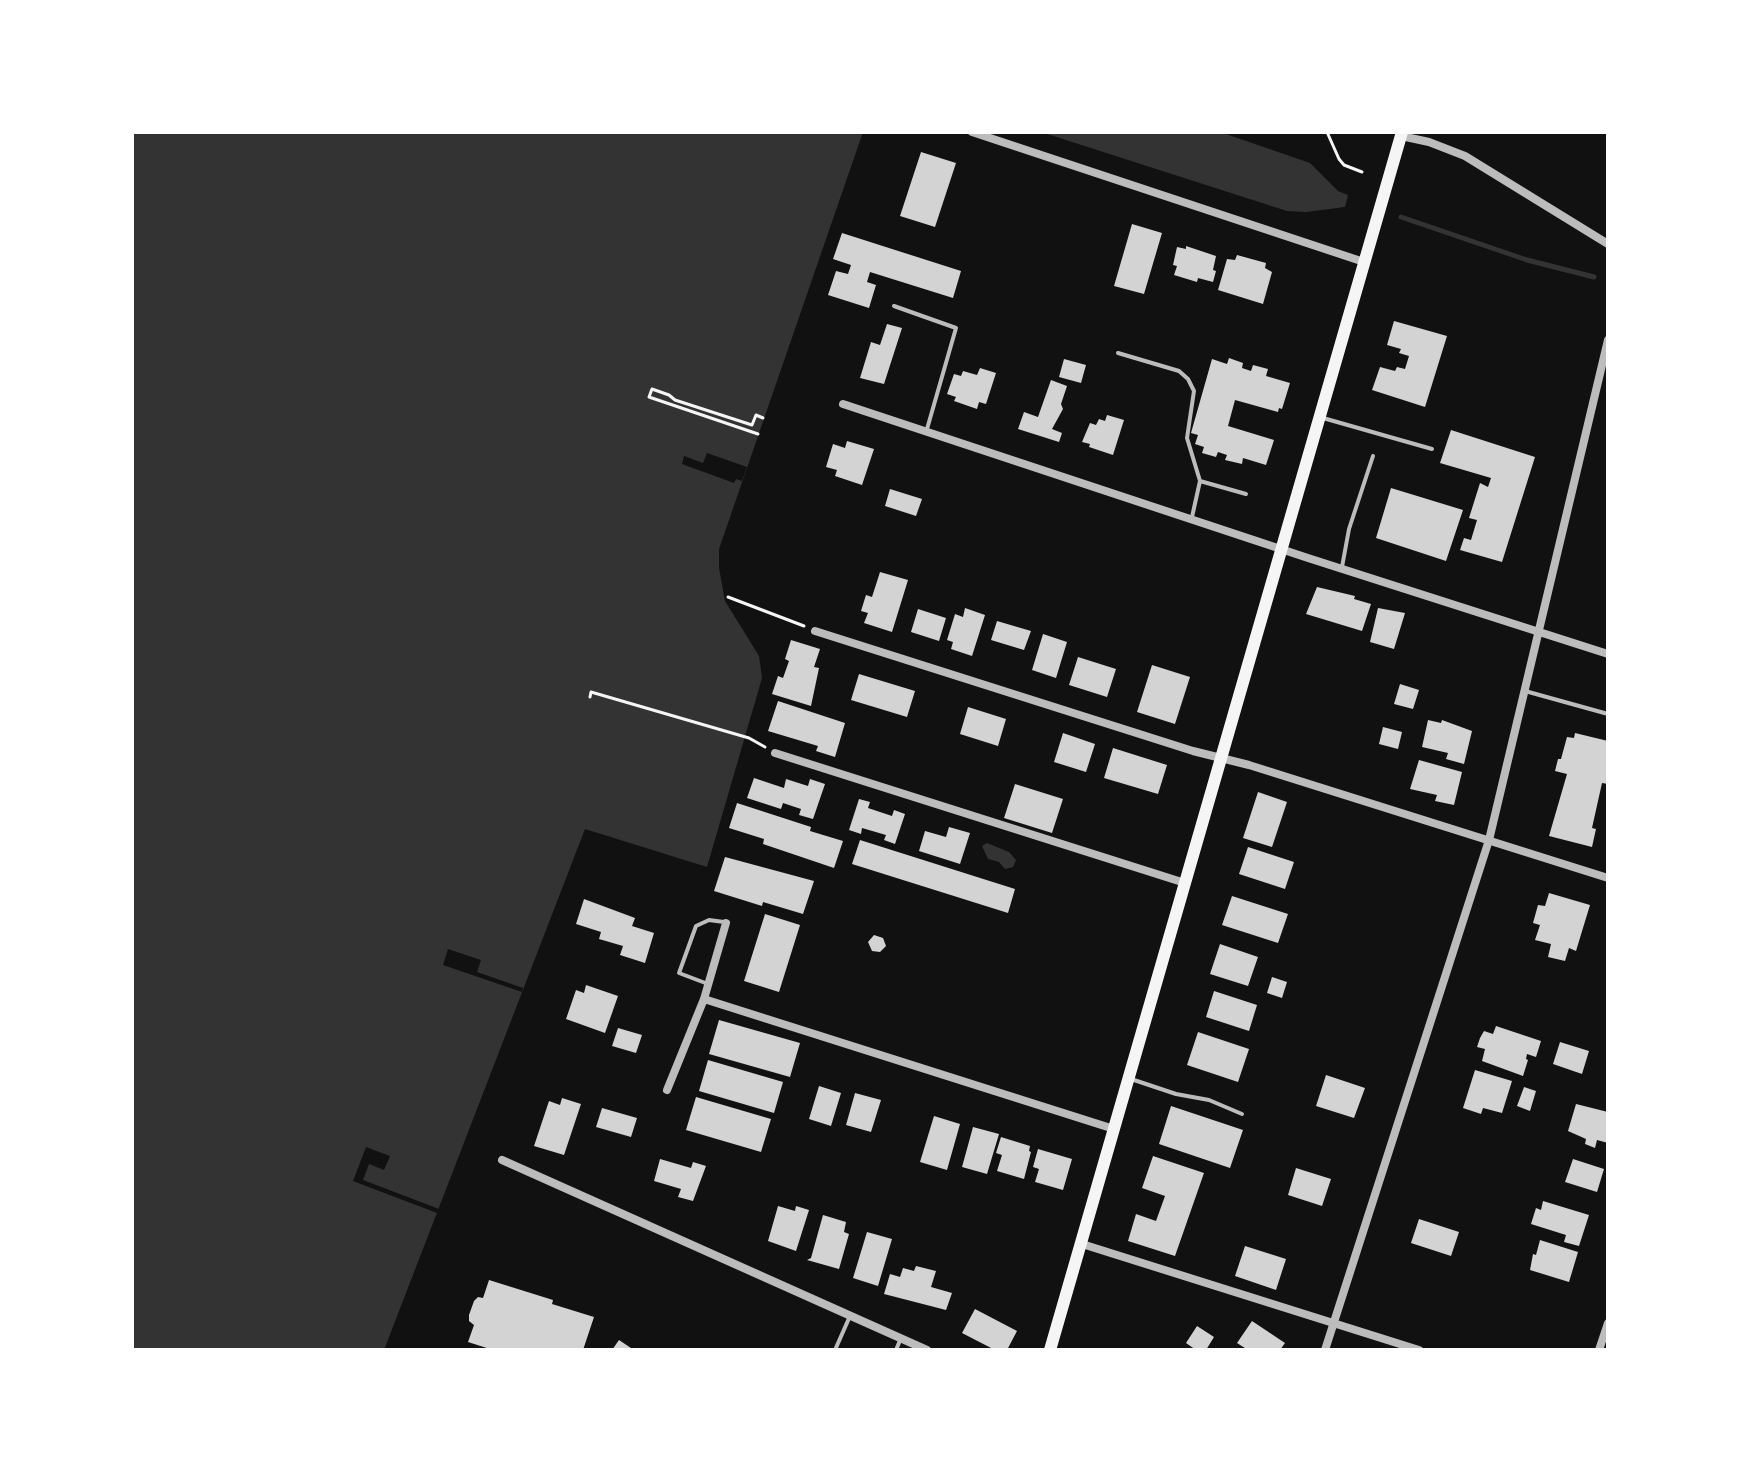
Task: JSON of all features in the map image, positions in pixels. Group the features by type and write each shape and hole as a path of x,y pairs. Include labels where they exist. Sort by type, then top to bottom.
{"main road":[{"path":"1050,1350 1402,134"}],"street":[{"path":"972,132 1364,262"},
{"path":"1402,134 1465,156 1608,244"},
{"path":"1325,1350 1489,840 1608,340"},
{"path":"843,404 1282,550 1608,654"},
{"path":"815,631 1608,878"},
{"path":"775,753 1185,883"},
{"path":"667,1090 704,999 726,923"},
{"path":"704,999 1114,1129"},
{"path":"502,1160 927,1350"},
{"path":"1082,1244 1419,1350"},
{"path":"1599,1350 1608,1323"}],"lane":[{"path":"894,306 956,328 926,432"},
{"path":"1118,353 1179,371 1194,391 1187,438 1200,481 1191,520"},
{"path":"1320,417 1432,449"},
{"path":"1341,569 1349,529 1373,456"},
{"path":"1200,481 1246,494"},
{"path":"1525,691 1608,714"},
{"path":"708,984 679,973 696,926 709,920 726,923"},
{"path":"1129,1079 1176,1094 1209,1100 1242,1114"},
{"path":"835,1350 850,1316"},
{"path":"896,1350 901,1338"}],"path":[{"path":"1327,132 1344,165 1362,172"},
{"path":"758,434 649,397 652,389 675,400 752,425 756,415 763,418"},
{"path":"728,597 815,631"},
{"path":"591,692 749,738 775,753"}],"shaded area":[{"path":"132,132 863,132 719,549 725,601 759,656 762,678 707,867 585,829 384,1350 132,1350"},
{"path":"1041,132 1220,132 1310,163 1338,191 1348,195 1345,207 1287,211"},
{"path":"987,843 1009,852 1016,860 1013,867 1005,869 999,862 988,859 982,846"}],"pier":[{"path":"707,453 747,467 742,481 736,479 734,483 682,464 684,456 703,463"},
{"path":"448,949 481,960 477,972 523,988 522,992 443,965"},
{"path":"366,1147 390,1156 384,1170 369,1164 363,1180 439,1209 437,1213 353,1181"}],"building":[{"path":"921,152 956,163 935,227 900,216"},
{"path":"1132,224 1162,233 1144,294 1114,286"},
{"path":"842,233 961,271 953,298 870,272 867,282 876,285 869,308 828,295 836,271 848,274 851,265 833,259"},
{"path":"1186,246 1216,256 1213,282 1198,278 1197,282 1174,275 1177,247 1186,249"},
{"path":"1237,255 1266,263 1265,268 1272,272 1263,304 1218,290 1227,259 1235,260"},
{"path":"1394,321 1447,336 1425,407 1372,390 1380,367 1395,371 1397,367 1405,369 1409,356 1399,353 1401,349 1387,345"},
{"path":"887,324 902,328 884,384 860,378 871,342 880,345"},
{"path":"1229,358 1243,363 1242,368 1251,371 1253,365 1268,369 1266,376 1290,383 1282,409 1279,408 1278,412 1235,400 1228,426 1274,440 1266,465 1243,458 1242,464 1225,460 1227,455 1218,452 1216,457 1202,453 1204,447 1195,444 1198,435 1191,433 1212,359 1227,364"},
{"path":"1064,359 1086,365 1081,383 1059,377"},
{"path":"980,368 996,373 986,404 979,402 977,409 954,401 956,397 947,394 954,374 961,376 963,371 977,375"},
{"path":"1051,380 1067,386 1061,404 1063,409 1052,429 1062,433 1059,442 1018,429 1024,412 1038,417"},
{"path":"1107,415 1124,420 1113,455 1082,442 1090,423 1096,425 1099,419 1105,421"},
{"path":"1451,430 1535,457 1502,562 1460,550 1464,538 1471,540 1477,520 1469,518 1480,483 1488,487 1491,478 1440,463"},
{"path":"847,441 874,449 862,485 835,476 837,470 826,467 833,444 845,448"},
{"path":"1391,488 1463,510 1446,561 1376,538"},
{"path":"890,489 922,499 916,516 885,506"},
{"path":"880,572 908,580 892,632 864,623 868,613 861,611 866,595 872,597"},
{"path":"1317,587 1355,596 1354,599 1371,604 1362,631 1306,614"},
{"path":"965,608 985,615 972,656 951,649 953,642 947,640 955,614 963,617"},
{"path":"1378,608 1405,613 1394,649 1370,642"},
{"path":"918,609 946,618 939,641 911,632"},
{"path":"997,621 1031,631 1024,650 991,640"},
{"path":"1043,634 1067,642 1056,678 1032,670"},
{"path":"791,640 820,649 814,667 819,668 811,706 772,694 778,676 783,678 789,661 785,659"},
{"path":"1078,657 1116,669 1107,697 1069,685"},
{"path":"1152,665 1190,677 1175,724 1137,712"},
{"path":"859,674 915,691 907,717 851,700"},
{"path":"1400,684 1419,690 1413,709 1394,704"},
{"path":"778,701 845,723 835,757 816,751 818,746 768,731"},
{"path":"968,707 1006,719 998,746 960,734"},
{"path":"1428,720 1441,723 1442,720 1472,731 1464,764 1446,759 1448,753 1422,747"},
{"path":"1383,727 1402,732 1398,749 1379,744"},
{"path":"1063,733 1095,744 1086,772 1054,762"},
{"path":"1575,733 1608,741 1608,784 1602,783 1592,828 1596,829 1592,847 1549,836 1567,774 1555,771 1558,759 1561,759 1567,737 1574,738"},
{"path":"1113,748 1167,765 1158,794 1104,778"},
{"path":"1419,760 1462,772 1454,805 1435,801 1437,795 1410,789"},
{"path":"754,778 784,788 786,779 808,786 810,779 825,784 813,819 799,815 801,809 783,803 781,809 747,798"},
{"path":"1015,784 1063,799 1052,833 1004,818"},
{"path":"1258,792 1287,802 1272,847 1243,838"},
{"path":"859,799 870,802 868,808 892,816 894,810 905,814 895,844 884,840 886,835 862,828 861,834 849,830"},
{"path":"737,803 843,841 834,868 763,844 764,839 729,828"},
{"path":"949,827 970,833 960,864 919,851 925,831 946,837"},
{"path":"860,840 1015,889 1008,913 852,864"},
{"path":"1248,847 1294,862 1285,889 1239,874"},
{"path":"725,857 814,881 803,914 763,902 762,906 714,891"},
{"path":"1549,893 1590,905 1576,951 1569,948 1565,961 1548,957 1551,944 1535,940 1540,925 1533,923 1538,905 1545,906"},
{"path":"1232,896 1288,914 1278,943 1222,925"},
{"path":"584,899 635,918 632,926 654,933 645,963 620,955 623,946 599,939 601,932 576,924"},
{"path":"765,914 800,925 779,992 744,981"},
{"path":"874,935 883,938 886,946 880,952 872,951 868,942"},
{"path":"1220,944 1258,957 1248,986 1210,974"},
{"path":"1272,977 1287,982 1282,998 1267,993"},
{"path":"586,985 618,996 605,1033 566,1019 576,990 584,993"},
{"path":"1214,991 1257,1005 1249,1031 1206,1017"},
{"path":"719,1020 800,1043 790,1077 709,1054"},
{"path":"1496,1026 1541,1041 1536,1057 1527,1054 1523,1076 1482,1061 1485,1049 1477,1047 1480,1038 1484,1031 1493,1034"},
{"path":"618,1028 642,1035 636,1053 612,1046"},
{"path":"1198,1032 1249,1049 1238,1082 1187,1065"},
{"path":"1560,1042 1589,1051 1582,1074 1553,1064"},
{"path":"708,1060 783,1082 774,1113 699,1091"},
{"path":"1475,1070 1512,1081 1502,1113 1483,1108 1481,1114 1463,1108"},
{"path":"1326,1075 1365,1088 1354,1118 1316,1106"},
{"path":"819,1086 841,1093 831,1126 809,1119"},
{"path":"1524,1087 1536,1091 1530,1111 1517,1106"},
{"path":"855,1093 881,1100 871,1132 846,1125"},
{"path":"696,1097 771,1119 761,1152 686,1130"},
{"path":"562,1098 581,1104 564,1155 534,1146 549,1101 560,1105"},
{"path":"1576,1104 1608,1112 1608,1143 1597,1140 1595,1148 1585,1144 1586,1139 1568,1131"},
{"path":"1171,1106 1243,1130 1230,1168 1159,1144"},
{"path":"602,1108 637,1118 631,1137 596,1127"},
{"path":"934,1116 960,1124 947,1170 920,1162"},
{"path":"973,1127 999,1134 987,1174 962,1167"},
{"path":"1001,1137 1030,1146 1024,1179 997,1171 1002,1155 996,1153"},
{"path":"1038,1149 1072,1159 1063,1190 1035,1182 1039,1169 1033,1167"},
{"path":"1153,1156 1204,1173 1175,1256 1128,1241 1136,1214 1156,1221 1165,1196 1142,1188"},
{"path":"660,1159 691,1168 693,1162 706,1166 693,1201 678,1197 681,1189 654,1181"},
{"path":"1573,1159 1604,1169 1597,1192 1565,1182"},
{"path":"1296,1168 1331,1179 1322,1206 1288,1195"},
{"path":"1543,1201 1589,1215 1579,1246 1564,1242 1566,1235 1531,1224 1536,1208 1541,1210"},
{"path":"778,1206 795,1211 796,1206 809,1210 796,1251 768,1241"},
{"path":"823,1215 846,1222 844,1232 849,1234 839,1269 807,1260 811,1258"},
{"path":"1419,1219 1459,1232 1451,1256 1411,1243"},
{"path":"867,1232 892,1239 878,1286 853,1278"},
{"path":"1540,1240 1578,1252 1569,1282 1530,1270"},
{"path":"1245,1246 1286,1259 1276,1290 1235,1276"},
{"path":"916,1266 936,1271 931,1287 952,1293 946,1310 884,1294 890,1274 900,1277 903,1268 914,1271"},
{"path":"489,1280 553,1300 552,1304 594,1317 583,1350 493,1350 468,1342 474,1325 469,1321 469,1315 474,1301 478,1297 483,1298"},
{"path":"975,1309 1017,1331 1007,1350 995,1350 962,1333"},
{"path":"1252,1321 1285,1343 1280,1350 1248,1350 1237,1343"},
{"path":"1197,1326 1214,1337 1206,1350 1196,1350 1186,1343"},
{"path":"619,1340 634,1350 612,1350"}],"waterway":[{"path":"1401,217 1527,260 1594,277"}]}
